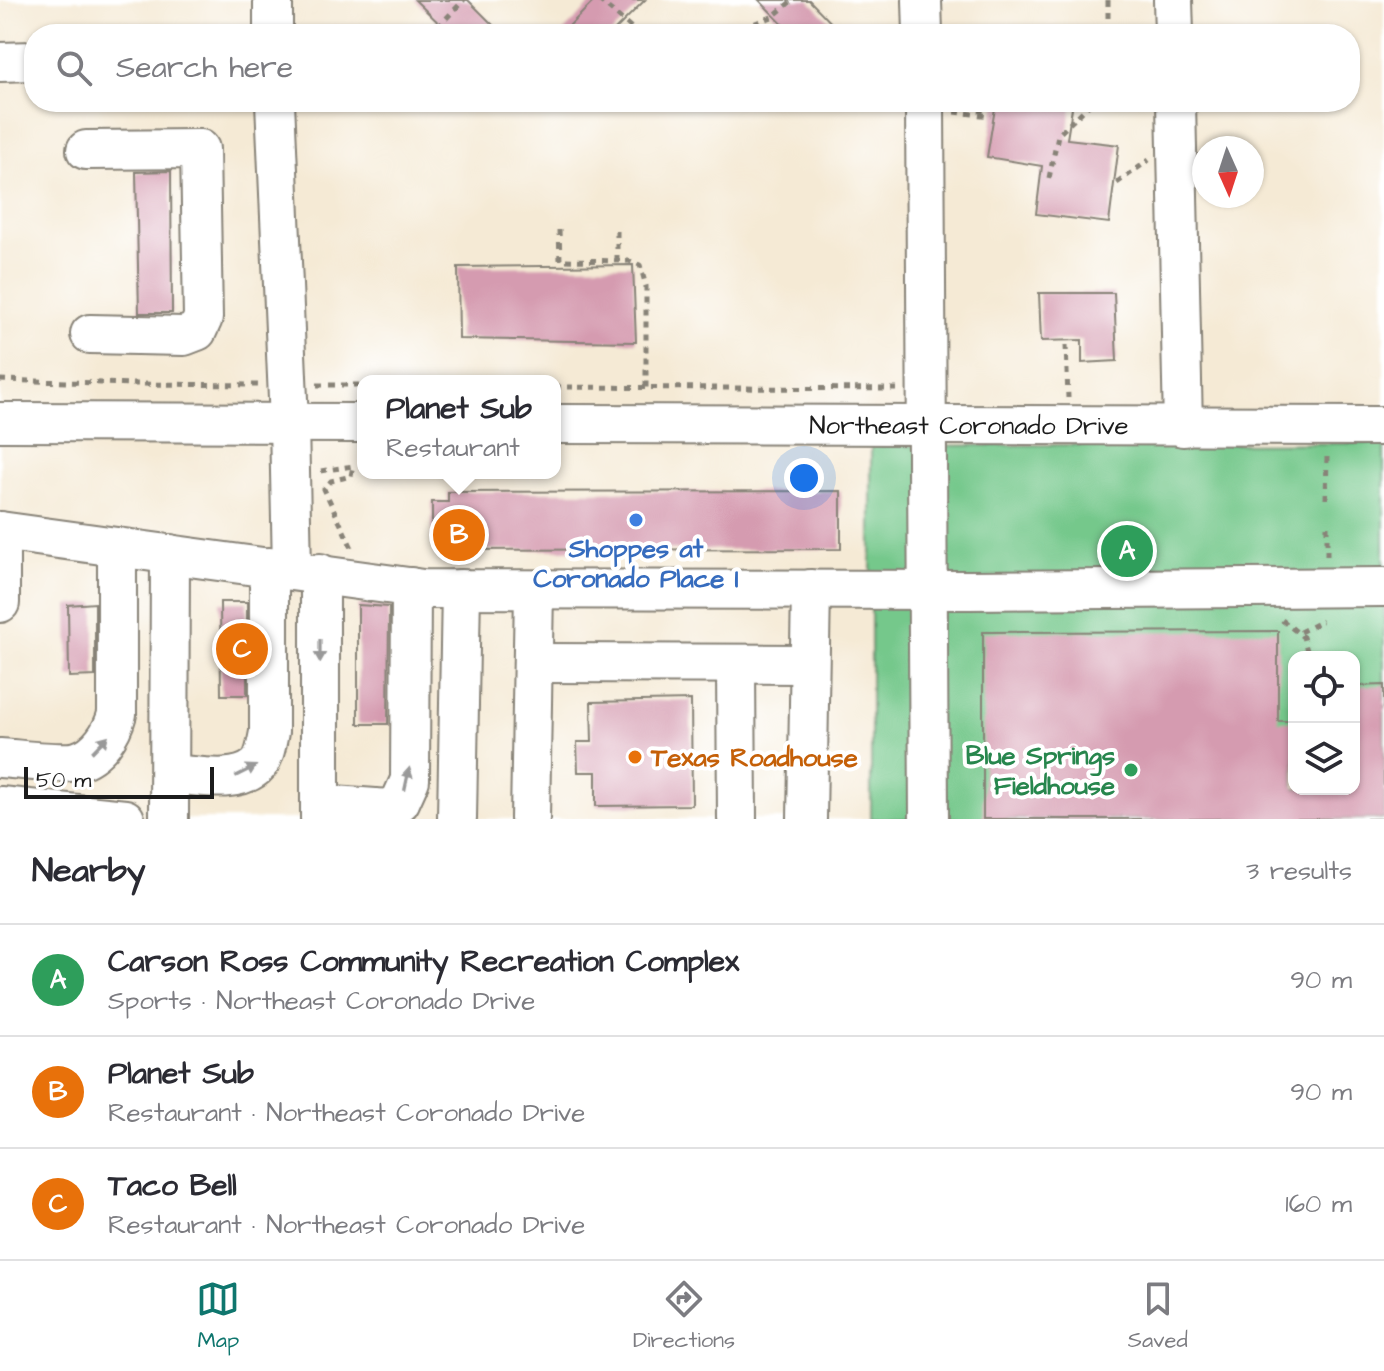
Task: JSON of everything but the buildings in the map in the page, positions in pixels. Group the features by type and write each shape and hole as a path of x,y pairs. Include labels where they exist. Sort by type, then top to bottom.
{"street":[{"path":"273,0 273,24"},
{"path":"922,0 923,24"},
{"path":"1173,0 1174,24"},
{"path":"0,62 24,61"},
{"path":"275,112 294,570 320,812 389,809 400,802 410,780 411,587"},
{"path":"924,112 929,819"},
{"path":"1176,112 1183,427"},
{"path":"86,150 200,149 203,318 197,331 184,336 90,334"},
{"path":"0,422 357,423"},
{"name":"Northeast Coronado Drive","path":"561,424 1384,426"},
{"path":"0,603 0,531 411,587 927,590 1384,587"},
{"path":"0,758 77,761 96,750 114,728 117,714 117,547"},
{"path":"169,819 170,554"},
{"path":"170,774 237,777 257,766 269,732 294,570"},
{"path":"457,819 461,589"},
{"path":"807,819 811,589"},
{"path":"530,819 534,590"},
{"path":"533,663 809,664"},
{"path":"736,665 737,819"},
{"path":"0,806 125,819"}],"path":[{"path":"441,24 464,0"},
{"path":"599,0 627,24"},
{"path":"753,24 772,17 793,0"},
{"path":"1108,0 1108,24"},
{"path":"967,112 991,116"},
{"path":"1049,178 1058,135 1082,112"},
{"path":"1117,183 1159,153"},
{"path":"559,230 560,260 617,261 640,265 646,286 646,388"},
{"path":"617,230 617,261"},
{"path":"1066,345 1068,399"},
{"path":"0,380 225,384"},
{"path":"343,385 357,385"},
{"path":"561,387 902,389"},
{"path":"1326,499 1327,452"},
{"path":"318,471 353,466 351,476 331,481 324,489 327,501 359,561"},
{"path":"352,471 357,471"},
{"path":"1327,526 1327,569"},
{"path":"1300,632 1327,619"},
{"path":"1282,620 1300,632 1308,651"}],"green space":[{"path":"1384,443 1384,819 871,819 871,446"}],"place":[{"name":"Shoppes at Coronado Place I","path":"636,520"},
{"name":"Planet Sub","path":"459,535"},
{"name":"Carson Ross Community Recreation Complex","path":"1127,551"},
{"name":"Taco Bell","path":"242,649"},
{"name":"Texas Roadhouse","path":"635,757"},
{"name":"Blue Springs Fieldhouse","path":"1131,770"}]}
